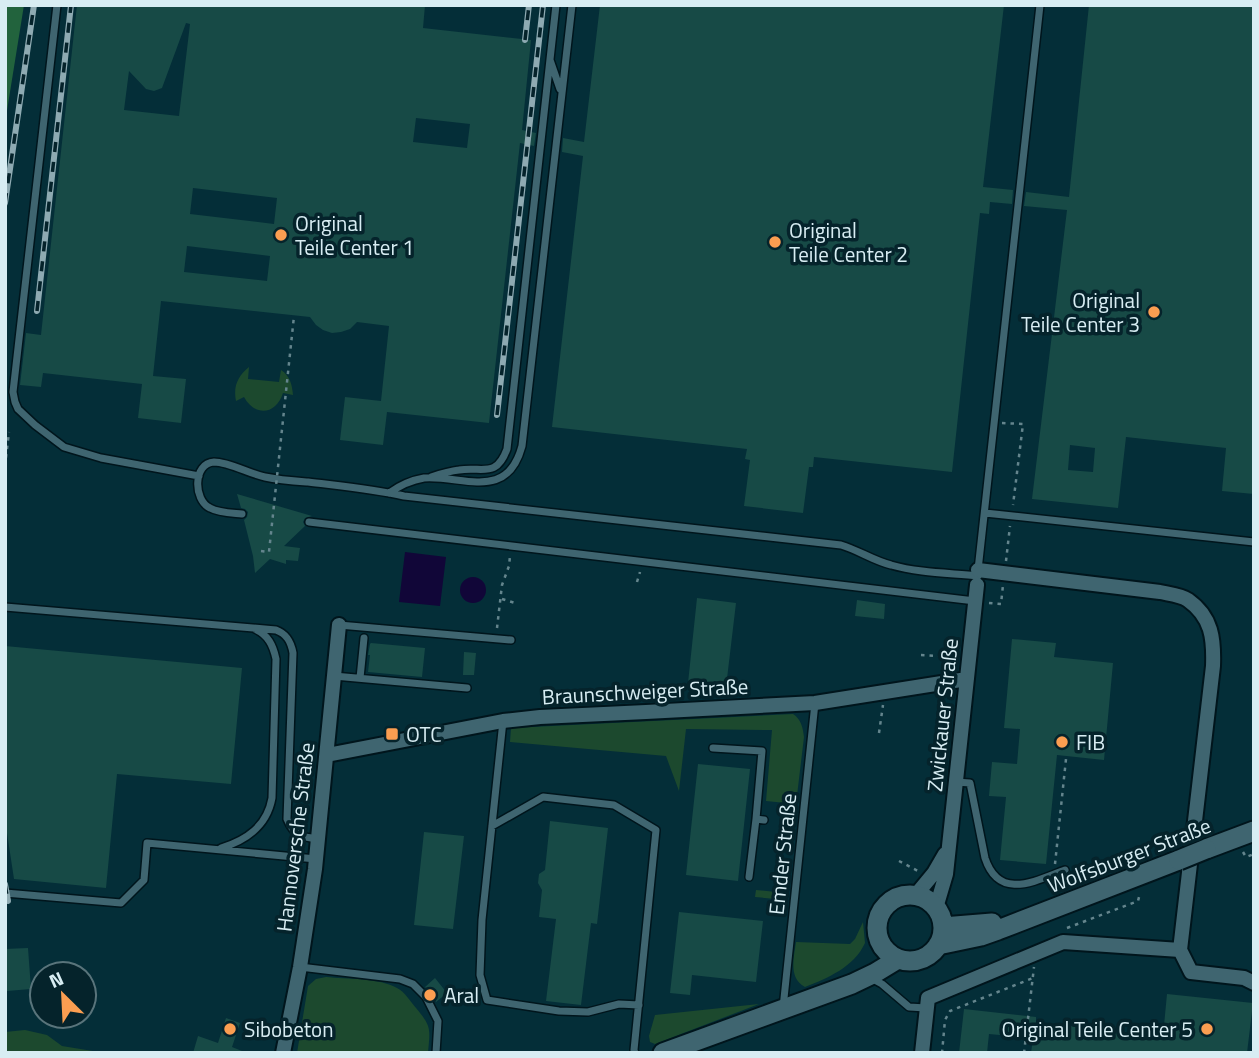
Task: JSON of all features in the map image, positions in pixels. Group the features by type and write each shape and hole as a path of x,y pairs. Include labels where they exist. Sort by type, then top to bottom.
{"street":[{"path":"978,577 1160,592 1186,599 1206,617 1214,641 1213,666 1180,950 1191,972 1244,978 1254,983"},
{"name":"Zwickauer Straße","path":"939,927 978,577"},
{"name":"Hannoversche Straße","path":"283,1053 300,967 316,859 339,625"},
{"name":"Braunschweiger Straße","path":"327,755 503,720 815,703 967,679"},
{"name":"Wolfsburger Straße","path":"939,927 1021,920 1254,831"},
{"name":"Zwickauer Straße","path":"915,896 947,850"},
{"path":"902,896 915,896 927,900 939,927 924,958 911,961 898,959 888,952 881,944 877,923 890,902 902,896"},
{"path":"922,1053 928,998 1063,942 1180,950"},
{"path":"826,993 868,961 881,944"},
{"path":"663,1053 826,993 868,976 898,959"}],"lane":[{"path":"57,5 13,392 15,402 27,418 64,447 101,458 199,476"},
{"path":"389,493 401,485 424,478 462,469 490,469 504,459 556,5"},
{"path":"424,478 485,482 496,480 518,460 522,446 572,5"},
{"path":"242,514 210,509 203,503 198,494 199,476 209,463 215,462 266,477 375,490 417,498 841,545 892,565 978,577 1040,5"},
{"path":"550,59 562,93"},
{"path":"985,513 1254,542"},
{"path":"309,522 975,601"},
{"path":"5,607 281,632 291,643 293,653 287,819 290,826 301,836 318,839"},
{"path":"339,625 511,640"},
{"path":"217,850 251,835 266,818 272,798 276,659 269,639 251,628"},
{"path":"360,678 363,638"},
{"path":"334,676 467,688"},
{"name":"Emder Straße","path":"783,1009 815,703"},
{"path":"503,720 482,920 480,975 487,1000 559,1011 588,1012 619,1004 639,1005"},
{"path":"713,748 762,751 760,820 749,877"},
{"path":"955,782 970,783 985,858 994,875 1011,885 1021,886 1065,870"},
{"path":"492,826 543,796 614,805 656,830 635,1053"},
{"path":"5,893 121,903 144,880 148,843 316,859"},
{"path":"300,967 400,979 413,984 426,997 438,1021 436,1053"},
{"path":"868,976 909,1007 927,1008"}],"path":[{"path":"261,551 269,552 294,316"},
{"path":"975,601 1001,604 1023,424 995,422"},
{"path":"5,466 9,432"},
{"path":"496,639 502,585 512,546"},
{"path":"500,598 515,603"},
{"path":"921,655 939,656 962,645 971,645"},
{"path":"878,733 885,692"},
{"path":"1054,874 1066,759"},
{"path":"899,861 930,878"},
{"path":"1061,931 1131,903"},
{"path":"1024,1053 1036,953"},
{"path":"942,1053 945,1020 950,1011 1033,978"}],"green space":[{"path":"5,5 24,5 5,123"},
{"path":"249,367 248,379 279,382 281,370 290,381 293,395 283,393 276,406 265,411 254,408 244,397 236,401 237,382"},
{"path":"793,714 801,724 804,737 796,804 766,801 772,730 686,729 679,791 666,756 510,742 511,728"},
{"path":"756,890 786,893 786,900 755,897"},
{"path":"863,922 865,943 854,959 823,980 805,987 800,983 793,967 796,942 850,944"},
{"path":"326,977 372,981 400,990 427,1024 428,1053 297,1053 308,986 316,979"},
{"path":"759,1004 655,1044 650,1042 655,1015"},
{"path":"25,1030 47,1035 62,1046 105,1053 5,1051 5,1032"}],"shaded area":[{"path":"405,552 446,557 440,606 399,602"},
{"path":"473,577 482,581 486,590 482,599 473,603 464,599 460,590 464,581"}],"building":[{"name":"Original Teile Center 1","path":"77,5 425,5 423,28 531,40 522,130 536,133 534,146 520,143 489,423 387,412 383,445 340,440 345,397 381,401 389,326 357,322 350,329 332,333 316,325 310,317 161,301 153,376 186,379 181,423 138,418 142,384 43,373 41,387 20,385 26,333 41,335","holes":["186,23 190,24 179,116 124,110 129,71 146,89 154,91 162,88","416,118 470,124 467,148 413,142","193,188 277,198 274,224 190,214","187,246 270,256 267,281 184,272"]},
{"name":"Original Teile Center 2","path":"600,5 1004,5 983,187 1013,190 1012,204 990,202 989,214 980,213 952,472 814,457 813,467 809,467 803,513 744,506 750,460 745,459 747,449 552,427 583,156 562,152 563,138 584,142"},
{"name":"Original Teile Center 3","path":"1089,5 1254,5 1254,494 1222,491 1226,448 1126,437 1118,508 1032,499 1067,210 1024,206 1026,192 1069,197","holes":["1070,445 1095,448 1093,472 1068,470"]},
{"path":"237,494 312,516 305,518 305,526 284,546 300,548 298,561 286,560 286,564 270,559 255,573 244,520 248,512 241,508"},
{"path":"697,598 736,603 726,687 688,683"},
{"path":"857,600 885,604 884,619 855,616"},
{"name":"FIB","path":"1012,639 1056,643 1054,657 1113,663 1104,760 1057,755 1046,864 1000,860 1006,797 989,796 992,762 1017,764 1020,729 1004,728"},
{"path":"371,643 425,648 422,677 368,672"},
{"path":"5,646 242,668 231,784 117,774 106,888 14,879 5,820"},
{"path":"464,652 476,653 474,675 463,675"},
{"path":"698,764 750,769 738,881 686,875"},
{"path":"550,821 608,828 597,924 591,923 581,1005 546,1001 556,919 539,917 542,890 538,883 539,874 545,870"},
{"path":"424,832 464,836 453,929 414,925"},
{"path":"679,912 763,921 756,982 692,975 690,995 670,993"},
{"path":"28,948 28,989 7,991 5,949"},
{"path":"435,978 447,993 436,1002 425,987"},
{"name":"Original Teile Center 5","path":"1167,994 1253,1003 1247,1053 1031,1053 1033,1038 989,1034 987,1053 959,1053 964,1009 1036,1017 1036,1022 1163,1036"},
{"name":"Sibobeton","path":"226,1018 240,1023 232,1047 242,1053 193,1053 198,1036 218,1043"}],"railway":[{"path":"5,203 34,5"},
{"path":"37,311 71,5"},
{"path":"525,40 529,5"},
{"path":"497,415 543,5"},
{"path":"5,884 8,901"}],"place":[{"name":"Original Teile Center 1","path":"281,235"},
{"name":"Original Teile Center 2","path":"775,242"},
{"name":"Original Teile Center 3","path":"1154,312"},
{"name":"OTC","path":"392,734"},
{"name":"FIB","path":"1062,742"},
{"name":"Aral","path":"430,995"},
{"name":"Sibobeton","path":"230,1029"},
{"name":"Original Teile Center 5","path":"1207,1029"}]}
